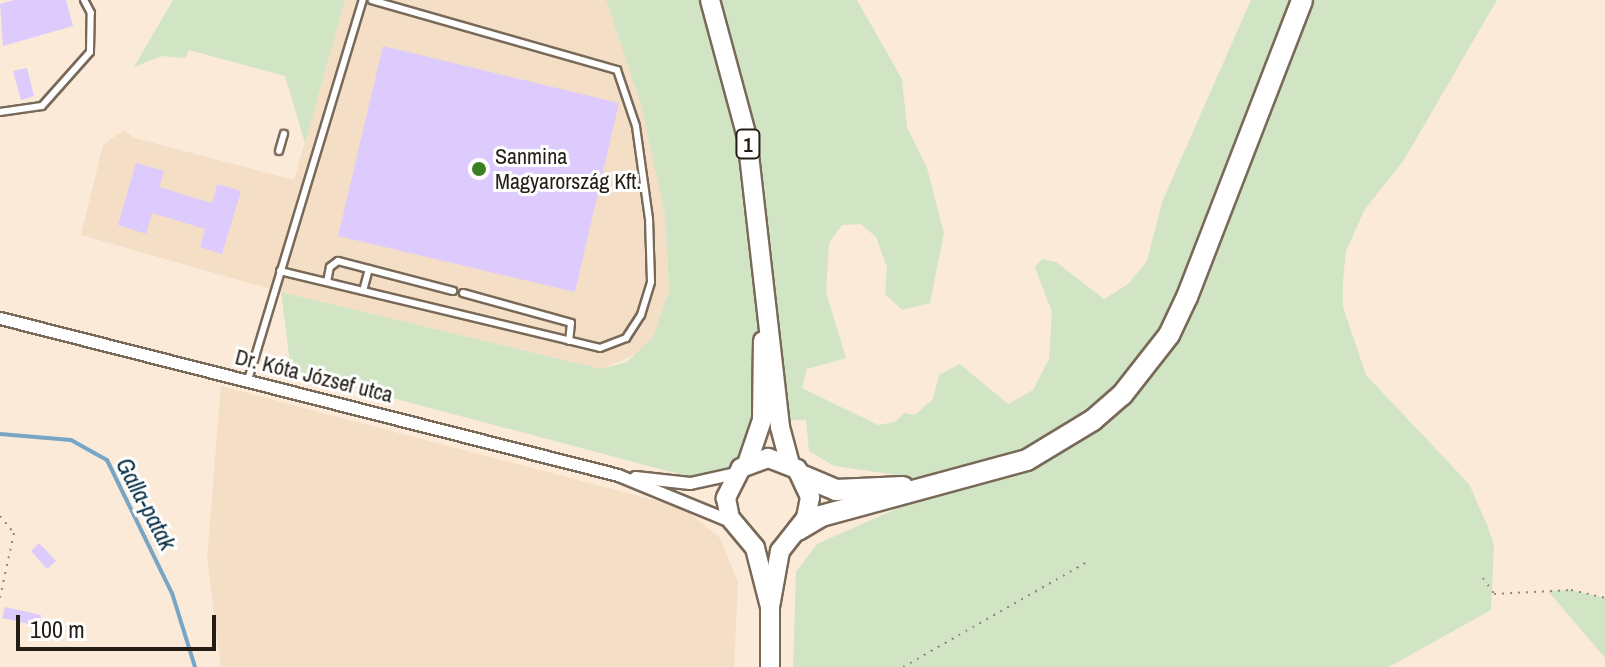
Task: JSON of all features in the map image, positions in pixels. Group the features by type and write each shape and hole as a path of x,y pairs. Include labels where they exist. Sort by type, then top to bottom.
{"highway":[{"path":"798,530 821,516 1015,464 1061,442 1122,395 1149,364 1204,258 1302,0"},
{"path":"796,470 836,490 927,488"}],"main road":[{"name":"1","path":"710,0 747,137 780,427 810,504 798,530 780,551 770,607 770,667"},
{"name":"1","path":"765,293 762,420 726,498 739,530 755,548 770,607"},
{"path":"741,468 768,458 796,470"},
{"path":"739,530 772,542 798,530"}],"street":[{"name":"Dr. Kóta József utca","path":"0,318 618,475"},
{"path":"618,475 690,483 741,468"},
{"path":"618,475 720,514 739,530"}],"lane":[{"path":"0,112 42,106 90,52 91,13 84,0"},
{"path":"248,380 363,0"},
{"path":"280,271 600,348 626,338 641,315 651,282 649,219 636,126 617,70 372,0"},
{"path":"279,151 284,134"},
{"path":"327,282 330,267 338,261 453,291"},
{"path":"363,291 369,269"},
{"path":"463,293 571,323 569,341"}],"path":[{"path":"0,516 14,533 0,597"},
{"path":"903,667 1085,563"},
{"path":"1483,578 1494,594 1571,590 1605,598"}],"shaded area":[{"path":"345,0 606,0 642,109 665,215 669,290 653,337 641,352 601,369 281,292 81,235 103,145 124,130 135,138 294,180"},
{"path":"221,386 684,508 720,538 738,582 734,667 221,667 207,558"}],"green space":[{"path":"173,0 345,0 305,143 285,76 189,50 185,58 162,56 134,67"},
{"path":"606,0 857,0 902,79 907,127 927,168 944,233 930,303 902,310 885,294 887,267 876,237 861,224 842,225 829,243 826,292 846,358 807,369 802,388 878,425 895,422 904,413 915,415 933,399 939,375 960,364 1008,404 1033,390 1049,359 1052,312 1035,267 1042,259 1056,262 1104,299 1128,284 1147,261 1162,202 1251,0 1497,0 1404,160 1365,209 1346,251 1343,281 1343,307 1366,375 1469,484 1494,545 1491,610 1389,667 793,667 796,572 817,544 907,504 898,475 834,466 809,451 806,420 763,421 733,470 694,478 291,371 281,292 601,369 627,362 653,337 669,290 665,215 642,109"},
{"path":"1571,590 1605,598 1605,658 1548,591"}],"building":[{"path":"14,0 66,0 73,26 3,46 0,4"},
{"name":"Sanmina Magyarország Kft.","path":"383,46 619,103 575,292 338,236"},
{"path":"27,68 34,96 21,100 13,71"},
{"path":"136,163 164,171 159,187 212,203 217,184 241,191 222,254 200,247 205,229 152,213 146,234 118,225"},
{"path":"39,543 56,561 47,569 31,551"},
{"path":"5,607 41,615 39,626 2,618"}],"waterway":[{"name":"Galla-patak","path":"0,434 71,440 107,460 172,593 195,667"}],"place":[{"name":"Sanmina Magyarország Kft.","path":"479,169"}]}
